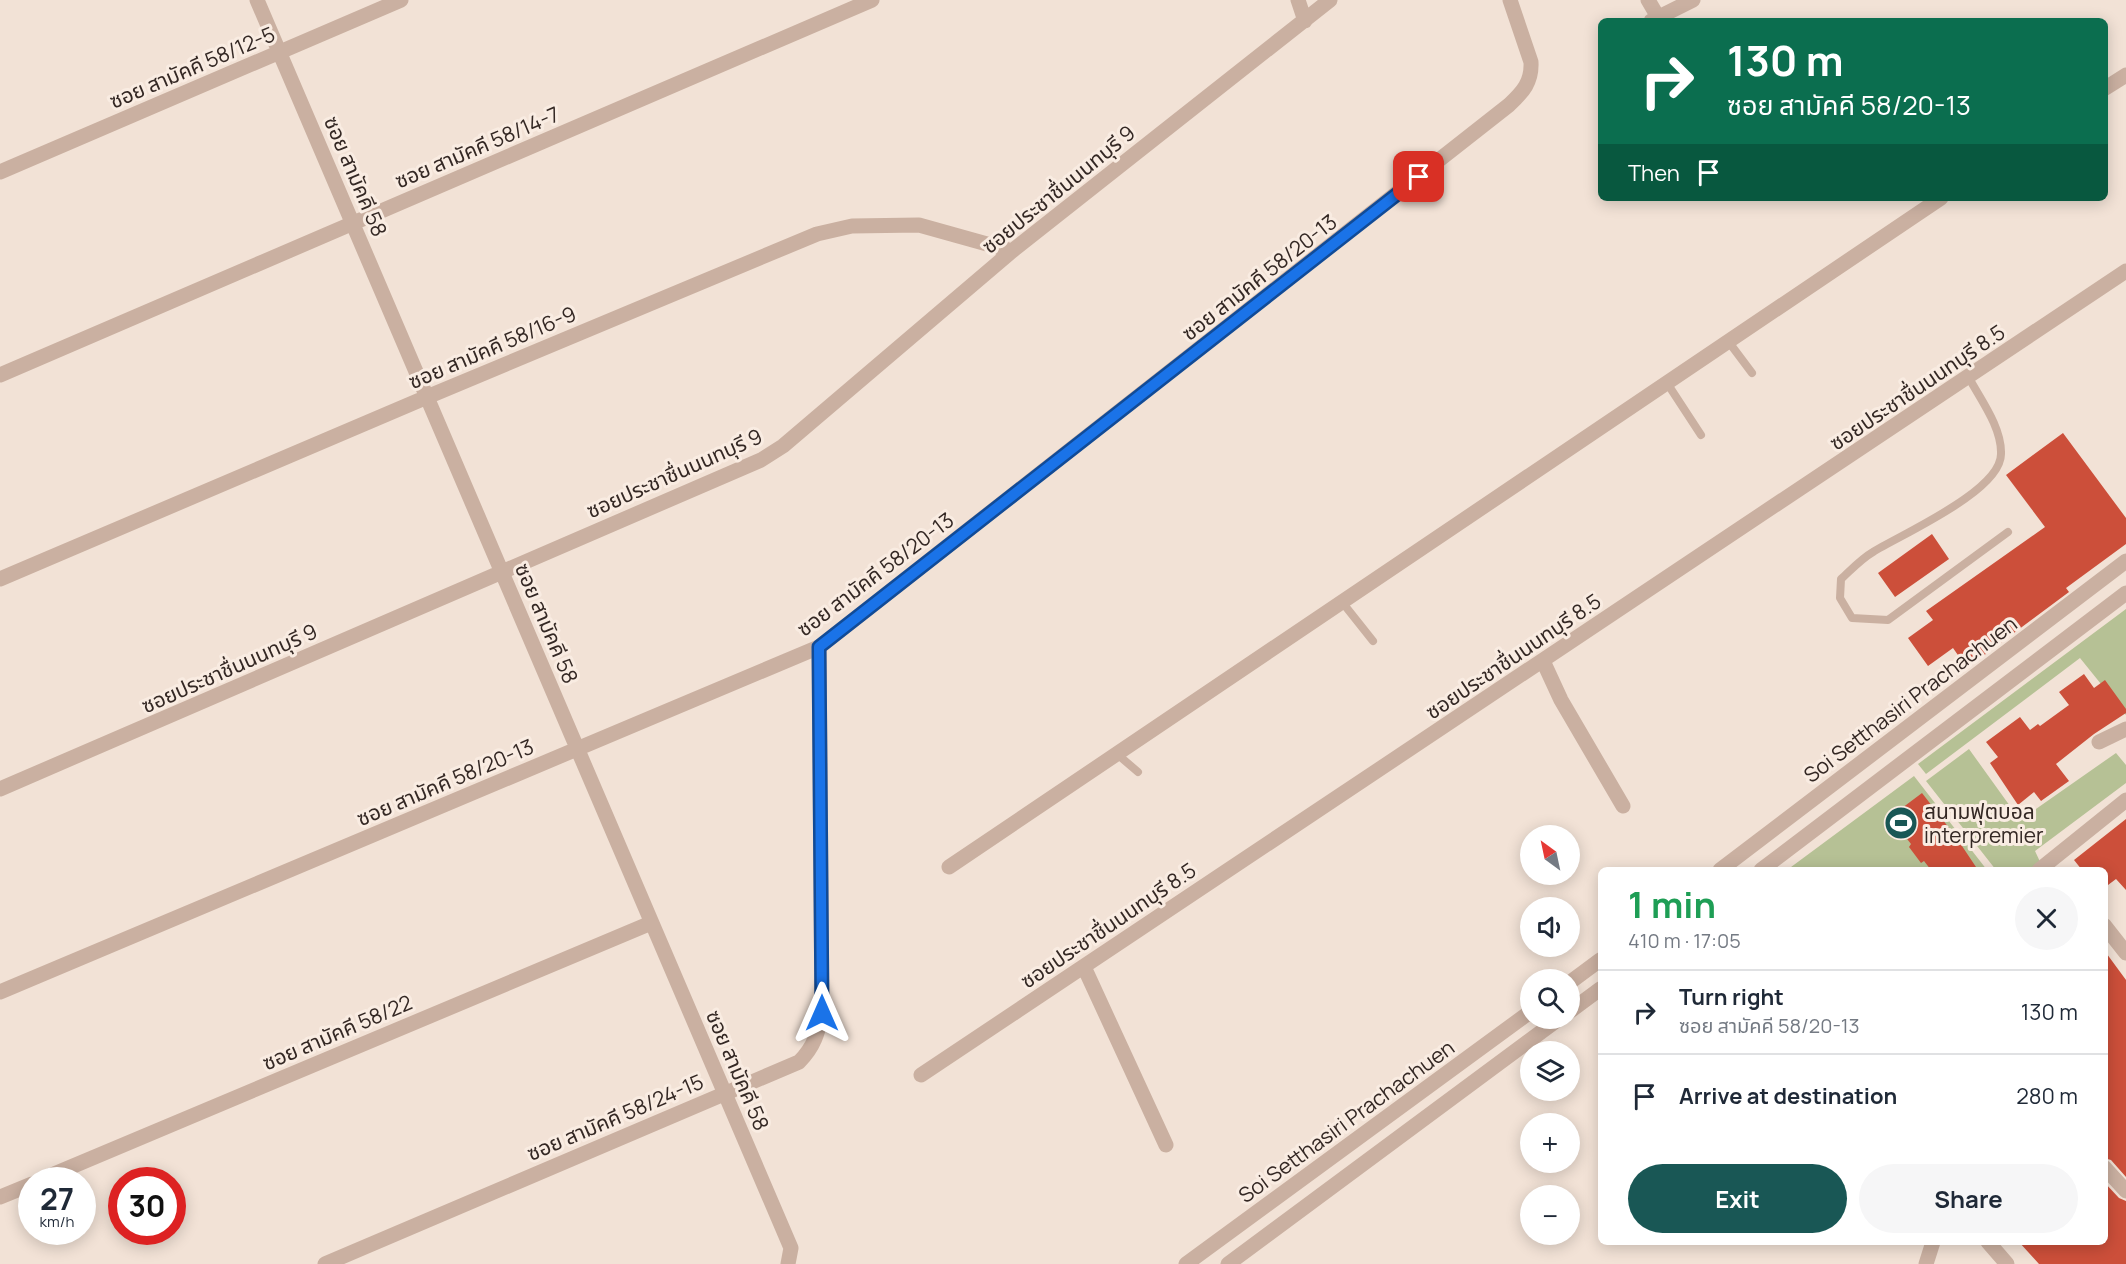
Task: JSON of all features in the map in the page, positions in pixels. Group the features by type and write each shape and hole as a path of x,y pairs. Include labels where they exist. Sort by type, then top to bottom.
{"street":[{"name":"ซอย สามัคคี 58","path":"257,0 791,1248 788,1264"},
{"name":"ซอย สามัคคี 58/12-5","path":"0,172 401,0"},
{"name":"ซอย สามัคคี 58/14-7","path":"0,375 872,0"},
{"path":"1298,0 1305,21"},
{"name":"ซอยประชาชื่นนนทบุรี 9","path":"0,789 761,460 783,446 1012,251 1330,0"},
{"name":"ซอย สามัคคี 58/20-13","path":"0,992 819,647 1509,105 1529,83 1532,73 1531,62 1510,0"},
{"path":"1648,0 1654,18"},
{"path":"1656,18 1693,0"},
{"path":"2108,86 2126,75"},
{"path":"949,867 1937,201"},
{"name":"ซอย สามัคคี 58/16-9","path":"0,579 818,234 852,226 919,225 1012,251"},
{"name":"ซอยประชาชื่นนนทบุรี 8.5","path":"921,1075 1969,378 2126,271"},
{"name":"Soi Setthasiri Prachachuen","path":"1724,867 2126,561"},
{"path":"1765,867 2126,593"},
{"name":"ซอย สามัคคี 58/24-15","path":"325,1264 799,1062 808,1053 818,1033 822,1013 819,647"},
{"path":"1543,661 1561,700 1623,806"},
{"path":"2099,742 2126,729"},
{"path":"2058,864 2126,800"},
{"name":"ซอย สามัคคี 58/22","path":"71,1167 651,923"},
{"path":"2108,930 2126,953"},
{"path":"1580,975 1598,961"},
{"path":"1084,967 1166,1145"},
{"path":"1580,1004 1598,990"},
{"name":"Soi Setthasiri Prachachuen","path":"1186,1264 1520,1019"},
{"name":"Soi Setthasiri Prachachuen","path":"1228,1264 1545,1029"},
{"path":"2108,1171 2126,1191"},
{"path":"0,1197 18,1190"},
{"path":"1926,1264 1932,1245"},
{"path":"1991,1245 2007,1264"}],"lane":[{"path":"1728,341 1752,373"},
{"path":"1969,378 1996,431 2001,455 1994,475 1950,509 1871,553 1841,579 1840,598 1852,618 1888,620 2008,532"},
{"path":"1667,383 1701,435"},
{"path":"1342,602 1373,641"},
{"path":"1117,754 1138,772"}],"green space":[{"path":"2126,609 2126,715 2080,658 1926,774 1918,764"},
{"path":"1969,749 2020,820 2116,753 2126,765 2126,783 2035,851 2040,867 1994,867 1926,781"},
{"name":"สนามฟุตบอล interpremier","path":"1914,776 1985,867 1791,867"}],"building":[{"path":"2063,433 2126,518 2126,544 2066,588 2069,592 1967,668 1953,648 1928,666 1908,638 1933,620 1926,611 2045,527 2006,475"},
{"path":"1932,534 1949,559 1895,597 1878,573"},
{"path":"2084,674 2094,688 2105,680 2126,709 2126,713 2094,734 2056,764 2069,781 2041,801 2034,792 2018,805 1990,763 1998,757 1986,742 2020,717 2030,730 2038,724 2040,726 2069,705 2059,692"},
{"path":"1922,793 1976,867 1929,867 1924,861 1921,863 1909,847 1911,844 1890,817"},
{"path":"2126,819 2126,890 2116,879 2108,885 2108,867 2080,867 2074,860"},
{"path":"2108,955 2126,980 2126,1177 2108,1159"},
{"path":"2108,1186 2119,1198 2126,1201 2126,1264 2039,1264 2022,1245 2108,1245"}],"place":[{"name":"สนามฟุตบอล interpremier","path":"1901,823"}],"route":[{"path":"822,1013 819,647 1219,336 1419,177"}]}
